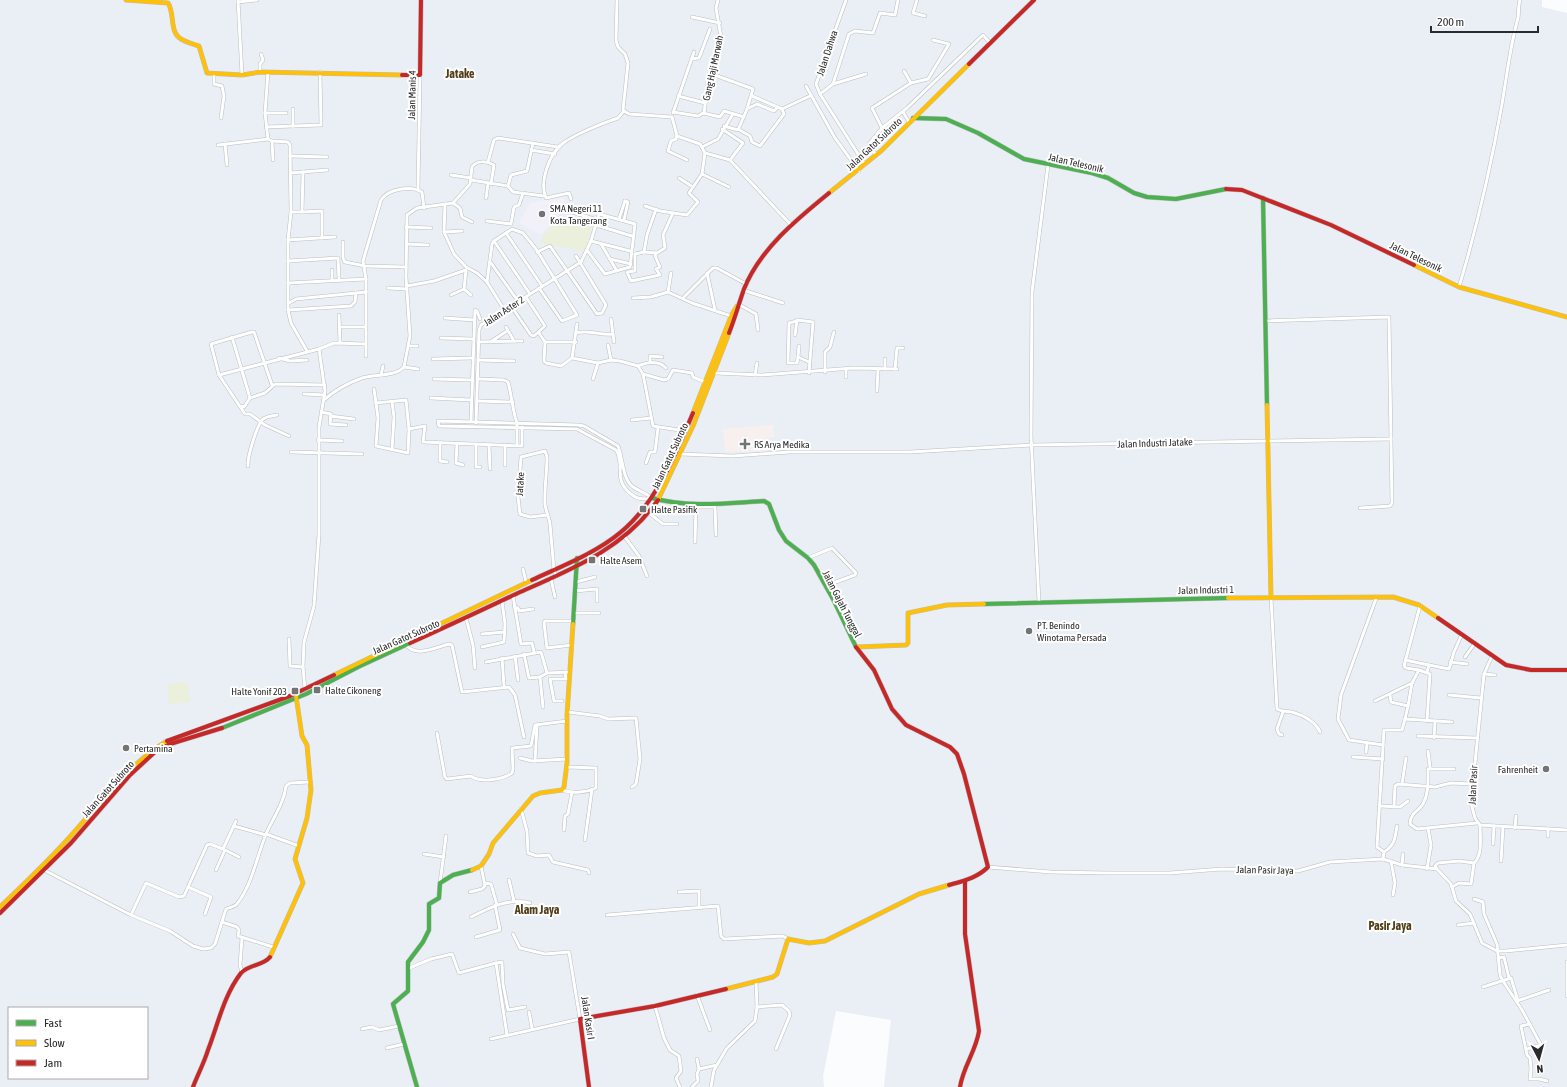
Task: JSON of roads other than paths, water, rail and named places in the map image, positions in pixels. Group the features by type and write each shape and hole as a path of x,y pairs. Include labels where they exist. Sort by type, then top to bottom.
{"main road":[{"path":"126,0 168,3 178,37 199,46 205,71 214,74 242,76 260,72 320,72 420,75"},
{"name":"Jalan Manis 4","path":"420,75 421,0"},
{"name":"Jalan Gatot Subroto","path":"0,913 80,829 124,779 156,751 170,744 222,728 296,696 306,694 383,656 404,640 554,570 620,533 637,517 652,498 670,461 688,432 715,373 736,315 743,290 767,251 791,225 859,171 1034,0"},
{"name":"Jalan Telesonik","path":"913,118 950,120 978,133 1016,156 1048,165 1108,178 1134,193 1147,197 1176,199 1231,189 1263,198 1334,226 1459,287 1567,317"},
{"path":"1263,198 1272,598"},
{"name":"Jalan Gatot Subroto","path":"296,696 305,689 378,653 398,646 406,645 578,566 602,553 625,537 649,513 658,500 680,454 705,382 731,316 738,305"},
{"name":"Jalan Gajah Tunggal","path":"652,498 658,500 690,503 767,502 773,510 779,530 786,541 808,558 826,586 851,639 875,673 885,696 896,715 917,732 950,747 957,754 964,774 988,867"},
{"path":"417,1087 393,1004 408,991 408,962 428,934 430,925 429,904 440,897 440,883 453,875 469,871 480,866 489,854 493,843 521,809 536,794 562,790 567,767 567,721 578,566 577,558"},
{"name":"Jalan Industri 1","path":"857,647 906,645 908,643 907,615 913,611 947,605 1224,598 1377,596 1393,597 1420,606 1510,667 1520,669 1567,670"},
{"path":"193,1087 228,998 242,972 266,960 303,883 302,874 295,862 309,808 310,782 307,745 302,736 296,696"},
{"path":"580,1019 655,1006 756,982 777,974 784,947 788,939 809,943 825,941 919,894 965,881 983,872 988,867"},
{"name":"Jalan Gatot Subroto","path":"0,907 42,868"},
{"path":"960,1087 962,1072 977,1043 979,1031 965,934 963,886 965,881"},
{"name":"Jalan Kasir I","path":"580,1019 590,1087"}],"street":[{"path":"242,76 238,1 257,0"},
{"path":"544,196 545,170 558,147 563,143 618,118 624,111 628,63 625,54 618,47 616,40 617,0"},
{"name":"Gang Haji Marwah","path":"704,113 708,81 712,74 720,44 720,23 716,8 718,0"},
{"name":"Jalan Dahwa","path":"846,0 816,84 820,94 865,165"},
{"path":"833,84 849,34 855,31 873,33 880,13 895,16 898,0"},
{"path":"917,0 913,13 925,16"},
{"path":"1459,287 1480,210 1501,112 1514,31 1518,16 1517,9 1520,0"},
{"path":"692,17 720,23"},
{"path":"691,59 699,58 710,29"},
{"path":"876,155 869,144 882,128 903,112 983,35 990,42"},
{"path":"882,128 872,108 911,83 928,79 949,44 933,40"},
{"path":"677,136 672,117 673,112 694,52"},
{"path":"260,72 260,64 263,60 261,54"},
{"path":"268,72 265,113 268,138 272,141 289,143 291,212 288,240 288,310 291,323 307,351"},
{"path":"266,127 321,125 320,72"},
{"path":"904,72 911,83"},
{"path":"214,74 214,84 222,86 224,96 221,118"},
{"path":"712,74 733,83 752,88 752,96 738,129"},
{"path":"820,94 833,84 866,74"},
{"name":"Jalan Manis 4","path":"420,75 418,189 422,192 424,208"},
{"path":"806,86 817,109 859,171"},
{"path":"678,96 705,103"},
{"path":"724,126 736,130 738,129 750,136 752,142 760,146 784,115 780,108 752,96"},
{"path":"747,110 757,104 774,111 810,96"},
{"path":"293,108 293,126"},
{"path":"624,111 629,114 672,117"},
{"path":"673,112 697,116 704,113 720,117 724,111 744,117"},
{"path":"903,112 909,122"},
{"path":"265,113 286,113"},
{"path":"702,147 716,141 722,129 733,114"},
{"path":"722,129 743,143 730,160"},
{"path":"645,206 687,215 698,203 689,193 702,174 705,153 702,147 695,142 677,136"},
{"path":"677,136 671,141 668,151 687,160"},
{"path":"218,145 268,138"},
{"path":"488,162 492,143 495,139 504,138 558,147"},
{"path":"272,141 273,160"},
{"path":"508,186 511,175 527,171 533,143"},
{"path":"225,144 227,165"},
{"path":"531,150 555,154"},
{"path":"705,153 730,160 791,225"},
{"path":"290,156 327,157"},
{"path":"404,367 409,346 410,322 406,266 407,215 414,209 453,203 470,184 474,164 488,162 495,167 486,198"},
{"path":"1040,602 1032,445 1032,292 1048,165"},
{"path":"291,173 327,170"},
{"path":"302,212 303,172"},
{"path":"702,174 729,187"},
{"path":"451,175 489,184 508,186 512,191 548,198 569,193 571,199"},
{"path":"679,178 693,187"},
{"path":"366,356 366,266 363,259 382,198 387,193 418,189"},
{"path":"487,221 511,224 514,207 519,205 523,193"},
{"path":"619,219 625,201 628,202 624,220"},
{"path":"453,203 460,208 461,216 472,222"},
{"path":"445,204 444,232 456,258 466,269 477,273 487,282 505,311"},
{"path":"644,252 647,235 656,209"},
{"path":"291,212 322,211 322,238"},
{"path":"569,211 597,220"},
{"path":"656,253 655,256 660,267 656,269 660,275 631,281 627,272 635,271 635,254 644,252 656,253 665,248 663,237 672,213"},
{"path":"581,262 591,241 599,214 635,224 630,250 630,267 617,272 605,274 587,250"},
{"path":"596,225 632,236"},
{"path":"406,228 431,228"},
{"path":"494,241 514,229 523,233 577,314 570,318 561,320 506,234"},
{"path":"444,232 462,231"},
{"path":"288,240 335,237"},
{"path":"487,282 494,241"},
{"path":"494,241 530,294"},
{"path":"591,241 630,250"},
{"path":"343,242 344,261 366,266 406,266"},
{"path":"601,243 617,272"},
{"path":"406,244 428,245"},
{"path":"537,252 550,246 597,314 602,314 606,305 576,256"},
{"path":"288,261 338,258 339,279"},
{"path":"610,259 631,264"},
{"name":"Jalan Aster 2","path":"476,427 479,379 478,360 481,325 581,262"},
{"path":"491,263 518,301"},
{"path":"682,298 712,269 717,268 746,284"},
{"path":"388,288 407,287 434,281 466,269"},
{"path":"464,289 466,269"},
{"path":"332,270 332,280"},
{"path":"668,292 671,273"},
{"path":"707,273 715,310"},
{"path":"288,283 339,279 366,279"},
{"path":"451,295 464,289"},
{"path":"464,289 471,295"},
{"path":"743,290 783,302"},
{"path":"289,303 296,299 366,292"},
{"path":"632,298 651,297 668,292 731,316"},
{"path":"288,310 351,306 355,302 356,293"},
{"path":"511,306 531,335 534,336 539,333 545,326 526,297"},
{"path":"738,305 756,314 758,330"},
{"path":"471,421 474,311 476,310 480,319"},
{"path":"339,315 340,342"},
{"path":"445,318 474,320"},
{"path":"1266,321 1389,318 1392,504 1360,508"},
{"path":"610,319 614,342"},
{"path":"799,346 797,363 788,363 788,323 797,321 798,319 813,322 809,373"},
{"path":"795,334 797,321"},
{"path":"539,333 546,342 544,360 546,363 561,366 572,358 576,342 577,324"},
{"path":"339,327 365,327"},
{"path":"506,327 514,341"},
{"path":"492,342 507,331"},
{"path":"576,333 586,331 602,335 612,334"},
{"path":"272,386 254,332 211,344 219,375 245,414 250,414 261,422 289,436"},
{"path":"825,372 825,352 830,347 834,332"},
{"path":"232,337 250,398"},
{"path":"441,338 473,339"},
{"path":"479,342 522,341"},
{"path":"219,375 340,342 365,344"},
{"path":"546,342 576,342"},
{"path":"409,346 417,346"},
{"path":"608,346 611,360"},
{"path":"306,694 303,667 304,636 314,606 319,534 318,440 325,385 319,348"},
{"path":"715,373 755,375 825,372 846,369 896,369 897,348 903,348"},
{"path":"650,362 650,356 662,357"},
{"path":"798,357 809,362"},
{"path":"279,358 290,361 307,360"},
{"path":"433,358 472,358"},
{"path":"572,358 598,363 611,360 626,362 638,366 650,362 666,368"},
{"path":"885,359 885,369"},
{"path":"478,360 514,361"},
{"path":"593,379 598,363"},
{"path":"755,375 757,363"},
{"path":"381,375 383,366"},
{"path":"638,366 643,374 653,426 688,432"},
{"path":"304,394 324,398 335,390 363,377 381,375 397,371 404,367 418,369"},
{"path":"846,369 846,377"},
{"path":"877,391 878,369"},
{"path":"643,374 664,380 668,379 672,370 687,371 692,373 692,377 705,382"},
{"path":"434,379 471,380"},
{"path":"479,379 507,381 513,402 512,427"},
{"path":"239,406 244,407 250,398 265,393 272,386 325,385"},
{"path":"374,389 376,404 378,418 376,446 408,453 409,429 406,400 376,404"},
{"path":"431,398 471,400"},
{"path":"478,401 513,402"},
{"path":"392,402 394,417 392,450"},
{"path":"321,412 330,413 330,416 354,419"},
{"path":"248,466 251,446 261,422 265,418 277,415"},
{"path":"330,416 330,424 346,425"},
{"path":"632,420 651,418"},
{"path":"652,498 633,487 628,482 618,446 583,428 517,422 513,420 439,420 438,426 583,428 616,450 620,480 623,487 636,498 652,498"},
{"path":"517,422 517,446"},
{"path":"409,429 425,426 423,442 505,444 522,446 522,427"},
{"path":"646,463 650,452 655,452 658,428"},
{"name":"Jalan Industri Jatake","path":"675,452 680,454 733,456 789,452 907,452 1032,445 1391,438"},
{"path":"318,440 342,441"},
{"path":"440,443 440,461 447,462"},
{"path":"457,443 456,463 463,464"},
{"path":"476,444 476,467 480,467"},
{"path":"490,444 490,469"},
{"path":"505,444 505,465"},
{"name":"Jatake","path":"545,451 547,457 545,503 548,515 530,517 520,514 518,497 521,457 545,451"},
{"path":"291,452 362,454"},
{"path":"636,498 641,491"},
{"path":"690,503 692,507 716,508 716,535"},
{"path":"695,542 696,507"},
{"path":"649,513 663,524 677,524"},
{"path":"548,515 554,570 556,576"},
{"path":"625,537 639,556 646,576"},
{"path":"808,558 832,548 856,573 855,575 826,586"},
{"path":"523,569 526,582"},
{"path":"576,582 595,577"},
{"path":"551,579 555,596"},
{"path":"576,592 597,589 597,602"},
{"path":"513,596 521,644 532,643 534,652"},
{"path":"1377,596 1341,695 1338,720 1349,740 1367,744 1382,745"},
{"path":"1272,598 1276,708 1283,712 1292,712 1309,719 1316,724 1320,732"},
{"path":"482,647 503,642 504,632 502,601"},
{"path":"1420,606 1405,660 1406,668 1427,672 1431,677 1426,721"},
{"path":"514,607 519,611 533,609"},
{"path":"575,613 599,613"},
{"path":"466,618 473,645 475,668"},
{"path":"572,646 546,648 544,623 545,621 574,621"},
{"path":"482,634 504,632"},
{"path":"1405,660 1449,669 1450,662 1462,634"},
{"path":"289,639 290,666 303,667"},
{"path":"404,640 406,645 412,651 418,652 449,644 452,645 462,692 504,686 509,687 515,693 524,737"},
{"path":"1465,658 1475,643"},
{"path":"486,662 534,652 542,653 547,673"},
{"path":"524,654 529,678 566,679 565,672"},
{"path":"515,656 518,680"},
{"name":"Jalan Pasir","path":"1452,887 1459,882 1471,884 1474,863 1479,858 1480,853 1479,824 1471,803 1472,784 1484,674 1492,656"},
{"path":"502,658 504,686"},
{"path":"1450,662 1467,664"},
{"path":"1427,672 1429,665"},
{"path":"1384,852 1377,847 1382,785 1382,745 1385,729 1402,730 1406,719 1412,683 1419,670"},
{"path":"543,708 541,679 547,673 570,672"},
{"path":"1484,674 1495,675"},
{"path":"550,679 554,701 562,701"},
{"path":"1375,702 1412,683"},
{"path":"1390,695 1391,702 1408,706"},
{"path":"1449,695 1481,698"},
{"path":"568,712 600,716 608,719 636,718 640,770 636,784 632,787"},
{"path":"1282,735 1279,734 1277,729 1283,712"},
{"path":"1406,719 1452,722"},
{"path":"438,733 446,778 471,776 475,779 482,780 501,778 512,773 512,748 531,746 534,727 537,725 567,721"},
{"path":"1434,738 1435,721"},
{"path":"536,760 537,725"},
{"path":"1418,736 1434,738 1477,738"},
{"path":"1366,752 1367,744"},
{"path":"1428,751 1430,767 1428,769 1428,785 1423,804 1412,814 1410,819 1410,824 1417,829 1479,824 1515,828 1567,830"},
{"path":"1353,756 1383,759"},
{"path":"520,758 531,761 567,759"},
{"path":"1402,784 1406,758"},
{"path":"562,790 572,792 596,788 596,768 567,767"},
{"path":"1430,767 1454,769"},
{"path":"42,868 131,915 162,927 193,946 203,949 211,948 215,944 226,909 233,908 248,884 266,834 284,799 287,785 310,782"},
{"path":"1394,807 1395,786 1398,784 1428,785 1438,787 1451,783 1472,784"},
{"path":"585,840 592,789"},
{"path":"564,830 565,816 568,814 572,792"},
{"path":"1380,806 1400,807 1408,801"},
{"path":"521,809 527,837 528,853 537,856 549,855 553,862 579,867 588,870 589,873"},
{"path":"1515,828 1516,816"},
{"path":"216,870 236,821"},
{"path":"234,826 266,834 299,846"},
{"path":"1383,859 1384,852 1393,845 1397,826"},
{"path":"1493,844 1494,826"},
{"path":"1501,861 1503,827"},
{"path":"1426,869 1430,845 1428,828"},
{"path":"1548,829 1548,836"},
{"path":"440,883 446,836"},
{"path":"131,915 146,883 180,897 185,895 207,844 240,857"},
{"path":"424,854 444,857"},
{"path":"1402,865 1403,854"},
{"name":"Jalan Pasir Jaya","path":"988,867 1051,872 1108,873 1170,873 1222,869 1298,871 1330,862 1383,859 1402,865 1426,869 1437,869"},
{"path":"1391,861 1395,883 1393,895"},
{"path":"1474,863 1446,861 1436,864 1437,869 1452,887 1456,900 1470,914 1482,943 1497,951 1567,945"},
{"path":"470,892 484,888 485,883 480,866"},
{"path":"509,880 514,901"},
{"path":"476,937 500,930 491,884 485,883"},
{"path":"188,887 211,897 205,914"},
{"path":"679,892 699,892 699,908"},
{"path":"1474,899 1483,902 1484,914 1497,944 1502,981 1517,1001 1541,1045 1527,1050"},
{"path":"471,917 496,905 514,901 530,904"},
{"path":"607,915 718,906 721,936 724,940 782,936 788,939"},
{"path":"222,922 237,927 239,930 238,936 272,947"},
{"path":"1458,925 1474,923"},
{"name":"Jalan Kasir I","path":"513,934 520,948 545,954 569,952 580,1019"},
{"path":"242,938 240,966 242,972"},
{"path":"407,969 431,959 452,954 459,973 502,962 503,984 508,1010 525,1006"},
{"path":"1498,958 1504,957 1506,960 1509,978 1511,978 1513,982 1517,1001"},
{"path":"1567,962 1567,996"},
{"path":"496,963 507,1035"},
{"path":"1483,987 1509,978"},
{"path":"711,1087 717,1065 729,1045 755,1021 757,1007 756,982"},
{"path":"1517,1001 1549,990"},
{"path":"697,995 710,1030"},
{"path":"757,1007 782,1005 790,1011 776,1049"},
{"path":"655,1006 659,1024 669,1048 678,1056 681,1071 676,1078 680,1087"},
{"path":"529,1012 532,1028"},
{"path":"491,1039 532,1028 580,1019"},
{"path":"1530,1024 1521,1026 1531,1069 1530,1079 1547,1081"},
{"path":"362,1029 372,1027 379,1030 399,1026"},
{"path":"387,1048 404,1044"},
{"path":"692,1087 698,1081 697,1074 699,1068 697,1059"},
{"path":"699,1068 717,1065"}],"place":[{"name":"SMA Negeri 11 Kota Tangerang","path":"542,214"},
{"name":"RS Arya Medika","path":"745,444"},
{"name":"Halte Pasifik","path":"643,509"},
{"name":"Halte Asem","path":"592,560"},
{"name":"PT. Benindo Winotama Persada","path":"1029,631"},
{"name":"Halte Cikoneng","path":"317,690"},
{"name":"Halte Yonif 203","path":"295,691"},
{"name":"Pertamina","path":"126,748"},
{"name":"Fahrenheit","path":"1546,769"}],"district":[{"name":"Jatake","path":"460,74"},
{"name":"Alam Jaya","path":"537,910"},
{"name":"Pasir Jaya","path":"1390,926"}]}
